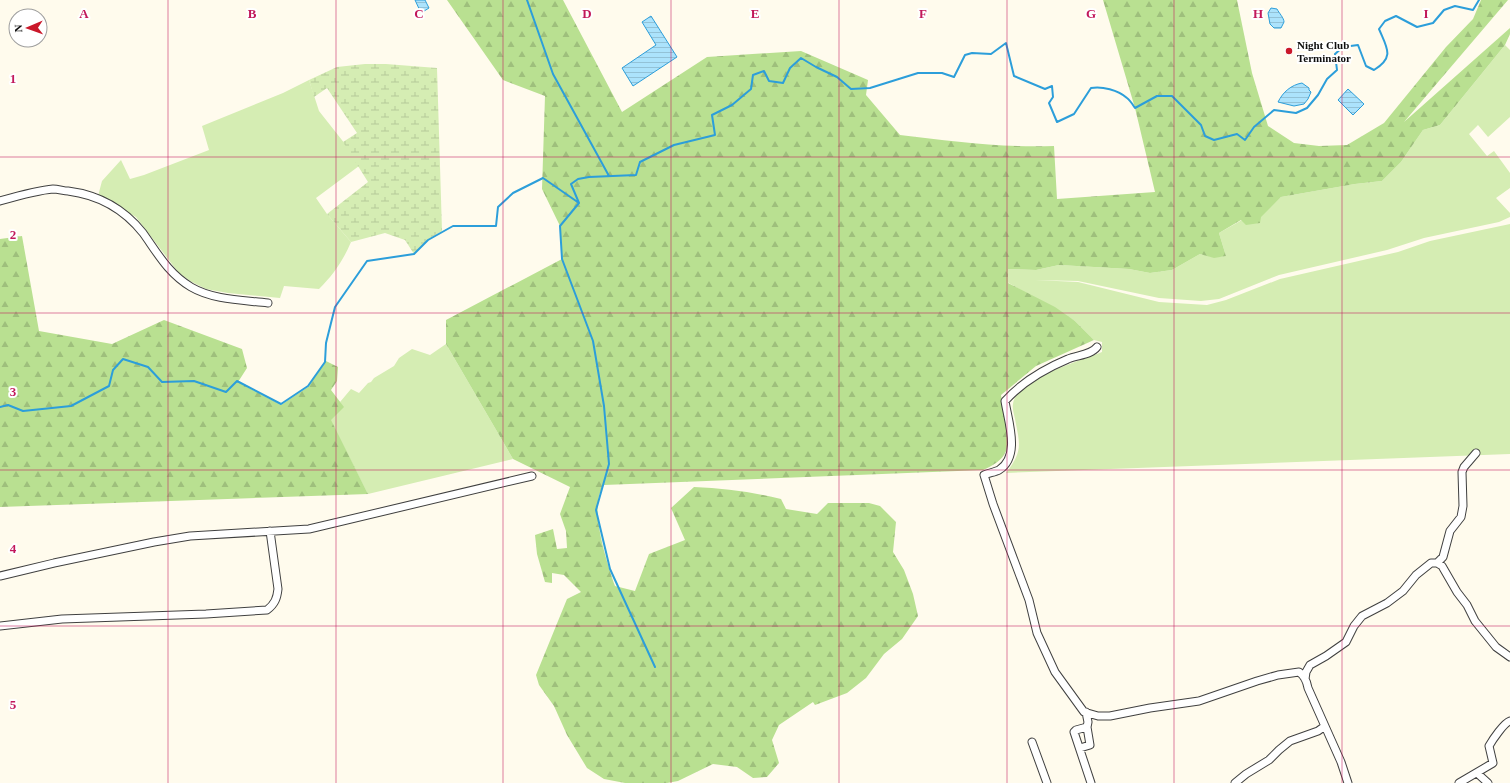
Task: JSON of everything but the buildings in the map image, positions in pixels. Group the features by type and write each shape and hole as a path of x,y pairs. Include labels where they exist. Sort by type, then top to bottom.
{"street":[{"path":"0,201 53,189 96,197 122,212 134,222 169,269 192,287 206,293 224,297 268,303"},
{"path":"1080,748 1090,745 1086,712 1055,672 1037,633 1029,600 993,504 984,475 999,470 1008,462 1012,443 1006,401 1014,390 1035,375 1069,358 1094,350 1096,347"},
{"path":"1437,563 1444,557 1446,542 1450,531 1461,517 1463,506 1462,472 1464,467 1476,453"},
{"path":"0,576 54,563 190,536 309,528 532,476"},
{"path":"0,626 62,619 206,614 267,610 274,605 277,598 278,589 270,531"},
{"path":"1348,783 1341,762 1305,678 1306,672 1310,665 1346,642 1354,626 1362,616 1386,603 1403,591 1431,563 1437,563 1442,566 1457,592 1468,605 1475,621 1496,647 1510,657"},
{"path":"1086,712 1098,716 1110,716 1150,708 1199,701 1278,675 1299,672 1305,678"},
{"path":"1459,783 1493,762 1489,746 1500,732 1504,724 1510,721"},
{"path":"1235,783 1246,774 1269,760 1290,741 1318,731 1325,726"},
{"path":"1087,727 1074,732 1091,783"},
{"path":"1032,742 1047,783"},
{"path":"1477,773 1488,783"}],"green space":[{"path":"447,0 563,0 622,112 707,57 801,51 868,80 866,95 900,135 996,145 1054,146 1057,199 1155,192 1135,108 1103,0 1237,0 1252,73 1268,126 1294,143 1319,146 1347,145 1384,123 1446,47 1473,19 1481,0 1508,0 1404,122 1510,28 1510,34 1505,45 1440,125 1423,130 1401,162 1382,181 1355,184 1281,197 1261,217 1260,223 1246,225 1241,220 1219,233 1226,256 1214,258 1200,254 1172,270 1150,273 1129,269 1059,265 1036,270 1008,269 1008,283 1055,307 1075,321 1094,340 1036,366 1001,395 1006,424 1007,446 1002,458 990,467 983,470 604,485 599,496 599,529 615,586 635,591 649,554 685,540 671,508 694,487 749,492 781,499 786,509 817,514 828,503 869,503 880,506 896,522 893,552 904,570 913,594 918,616 902,639 884,654 866,678 847,693 815,705 813,702 779,725 772,740 779,763 767,777 753,778 737,767 713,764 678,781 667,783 625,783 604,779 587,768 567,735 554,706 539,685 536,675 567,599 581,592 564,575 552,573 552,583 545,582 537,554 535,535 553,529 557,549 567,548 566,531 560,514 570,487 513,459 446,344 446,320 562,259 560,226 542,189 545,96 503,80"},
{"path":"1505,45 1510,50 1510,117 1488,137 1478,125 1469,134 1487,156 1494,151 1510,173 1510,188 1496,198 1510,213 1510,217 1499,222 1424,238 1387,250 1279,275 1219,299 1201,301 1159,298 1078,281 1035,280 1078,282 1159,302 1207,305 1226,300 1280,279 1398,252 1430,241 1510,224 1510,454 1006,473 1015,459 1019,448 1013,407 1017,395 1025,386 1037,379 1066,365 1102,352 1102,342 1094,340 1075,321 1007,282 1008,269 1036,270 1059,265 1129,269 1150,273 1172,270 1200,254 1214,257 1226,256 1219,233 1242,220 1260,217 1281,197 1355,184 1382,181 1401,162 1423,130 1440,125"},
{"path":"365,64 437,68 442,231 427,240 414,254 405,240 385,233 351,242 327,214 368,182 343,142 357,133 327,88 314,97 309,80 337,67"},
{"path":"309,80 319,111 349,149 359,166 316,198 327,214 351,242 337,267 319,289 284,286 280,298 228,293 206,289 190,281 178,272 136,217 98,196 102,181 121,160 130,179 209,150 202,126 283,93"},
{"path":"22,236 39,331 112,344 164,320 242,349 247,368 238,382 281,405 308,387 326,361 338,367 337,381 331,390 344,407 331,420 368,494 0,507 0,239"},
{"path":"446,344 513,459 368,494 330,420 343,407 340,402 351,389 359,393 374,378 394,366 399,358 412,349 430,355"}],"water":[{"path":"415,0 425,0 429,8 421,13"},
{"path":"1271,8 1277,9 1283,19 1284,22 1281,28 1274,28 1270,24 1268,13"},
{"path":"651,16 677,57 633,86 622,68 656,45 642,22"},
{"path":"1302,83 1309,88 1311,92 1304,104 1294,106 1278,102 1282,95 1294,85"},
{"path":"1348,89 1364,104 1353,115 1338,100"}],"waterway":[{"path":"527,0 553,74 609,176"},
{"path":"0,407 8,405 23,411 71,406 109,386 113,370 123,359 148,367 162,382 194,381 226,392 237,381 281,404 308,386 325,362 326,343 335,307 367,261 414,254 428,240 453,226 496,226 498,207 513,193 543,178 579,203 571,184 578,179 589,177 636,175 640,162 674,145 715,135 712,115 732,105 751,89 753,75 764,71 769,81 783,83 790,68 801,58 837,77 851,89 870,88 918,73 942,73 954,77 965,55 972,53 991,54 1006,43 1014,76 1045,89 1052,86 1053,97 1049,103 1057,122 1074,114 1091,88 1100,88 1110,89 1123,95 1135,108 1157,96 1172,96 1201,125 1205,136 1214,140 1237,134 1245,140 1254,127 1274,110 1296,113 1307,108 1318,95 1327,79 1337,70 1335,54 1343,47 1358,45 1366,66 1374,70 1381,65 1385,61 1387,52 1379,29 1385,21 1396,16 1417,27 1433,23 1444,10 1455,6 1473,10 1479,0"},
{"path":"579,203 560,226 562,259 593,341 604,406 609,464 596,510 610,569 655,667"}],"place":[{"name":"Night Club Terminator","path":"1289,51"}]}
